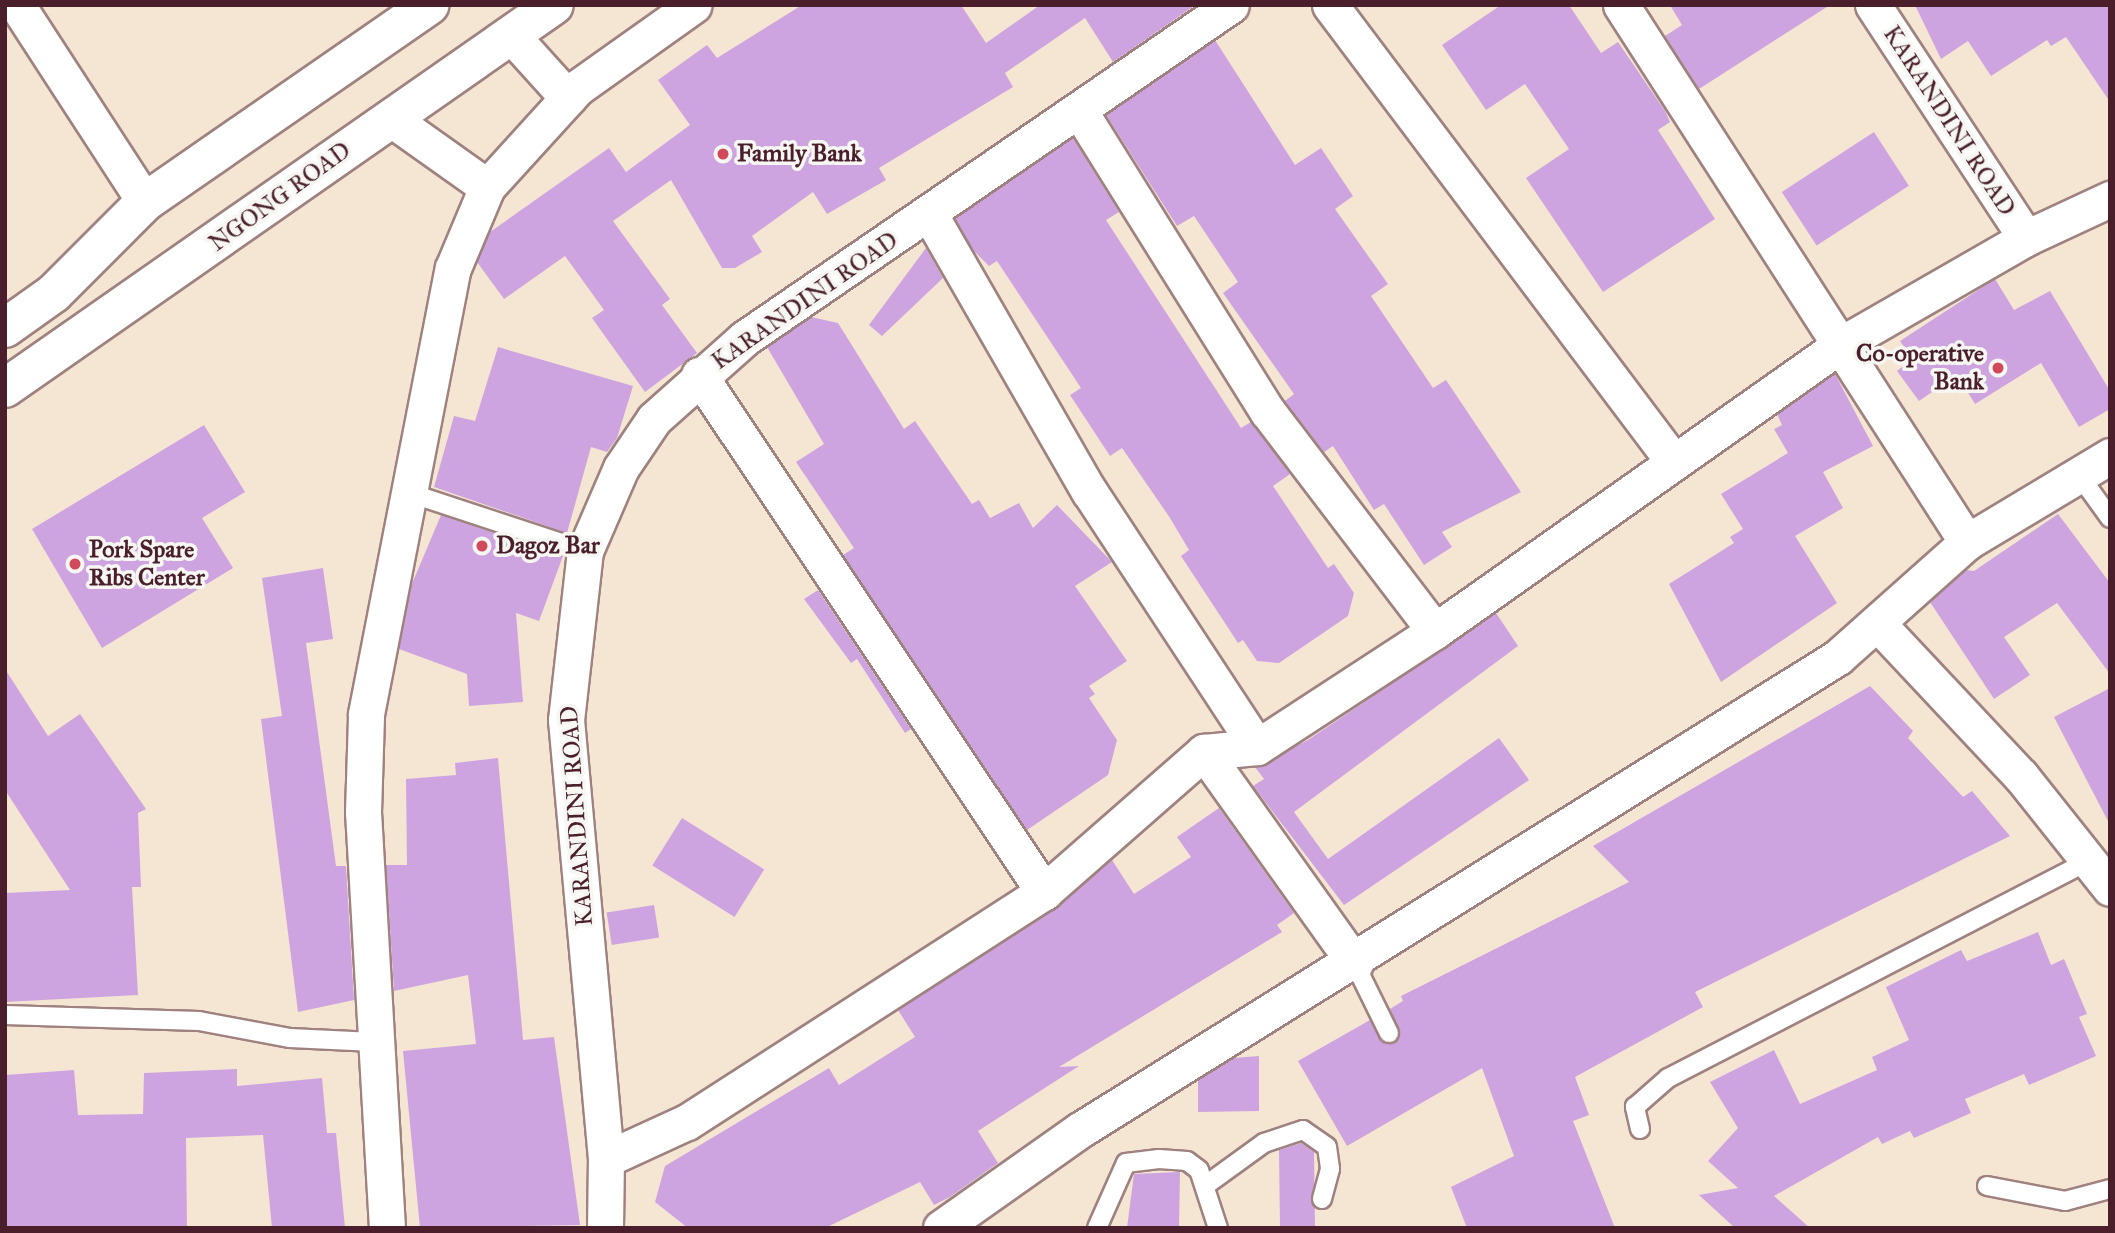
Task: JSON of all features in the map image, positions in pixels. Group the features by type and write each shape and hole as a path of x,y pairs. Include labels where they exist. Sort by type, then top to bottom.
{"main road":[{"path":"5,328 54,293 145,202 429,5"},
{"name":"NGONG ROAD","path":"5,387 104,325 390,118 554,5"}],"street":[{"path":"17,5 145,202"},
{"path":"387,1228 374,1042 366,714 413,494 453,268 487,187 568,99 694,5"},
{"name":"KARANDINI ROAD","path":"605,1228 606,1159 566,720 585,551 621,468 654,419 699,375 1231,5"},
{"path":"1330,5 1673,461"},
{"path":"1621,5 1967,542"},
{"name":"KARANDINI ROAD","path":"1873,5 2026,237"},
{"path":"511,35 568,99"},
{"path":"1079,110 1268,412 1435,631"},
{"path":"390,118 487,187"},
{"path":"606,1159 687,1122 1044,892 1204,752 1257,747 1435,631 1840,345 2026,237 2110,199"},
{"path":"930,215 1089,491 1257,747"},
{"path":"699,375 1044,892"},
{"path":"941,1228 1080,1130 1355,964 1838,657 1879,625 1967,542 2110,456"},
{"path":"1879,625 2021,776 2085,863 2110,888"},
{"path":"1204,752 1355,964"}],"lane":[{"path":"2079,475 2110,518"},
{"path":"413,494 585,551"},
{"path":"1640,1129 1634,1107 1668,1078 2085,863"},
{"path":"1355,964 1389,1033"},
{"path":"5,1015 199,1021 290,1038 374,1042"},
{"path":"1206,1185 1264,1143 1303,1130 1327,1147 1330,1169 1322,1199"},
{"path":"1097,1228 1126,1163 1188,1161 1206,1185 1218,1228"},
{"path":"1987,1186 2065,1200 2110,1189"}],"building":[{"path":"802,5 961,5 986,43 1040,5 1194,6 1113,62 1085,18 1005,73 1013,87 879,168 886,180 827,214 813,192 752,236 762,252 735,268 722,268 671,180 613,221 670,299 662,305 697,353 645,392 592,318 604,310 565,256 504,299 477,262 490,232 609,148 626,172 690,125 658,80 707,45 717,58"},
{"path":"1501,5 1569,5 1601,53 1618,42 1665,111 1670,122 1658,130 1715,219 1603,292 1526,178 1569,149 1525,84 1486,110 1442,45"},
{"path":"1670,5 1830,5 1699,89 1665,36 1682,25"},
{"path":"1915,5 2110,5 2110,102 2066,37 2051,46 2047,40 1991,76 1968,41 1941,59"},
{"path":"1215,40 1295,165 1321,148 1353,196 1335,209 1388,284 1371,296 1433,388 1446,380 1521,492 1442,532 1452,547 1424,565 1384,504 1374,510 1333,446 1324,452 1285,401 1294,394 1223,293 1238,282 1194,216 1177,226 1106,115"},
{"path":"1874,132 1909,186 1817,246 1782,192"},
{"path":"1073,138 1119,212 1106,220 1241,428 1251,422 1290,474 1273,486 1328,568 1334,564 1354,593 1348,616 1279,663 1257,661 1243,640 1238,643 1181,556 1189,550 1170,518 1122,448 1110,456 1070,395 1081,388 997,261 989,266 973,250 955,218"},
{"path":"926,248 943,278 882,336 869,325"},
{"path":"1995,279 2014,310 2050,291 2110,391 2110,409 2079,427 2041,363 1975,404 1957,375 1919,401 1897,371 1912,359 1900,341"},
{"path":"811,317 838,323 904,429 915,421 972,504 979,500 990,518 1019,503 1033,528 1057,505 1112,562 1075,586 1127,661 1089,686 1095,694 1089,698 1117,740 1108,775 1027,830 843,555 854,548 796,462 824,444 767,347"},
{"path":"498,347 633,386 617,438 607,452 591,447 567,533 434,487 454,416 475,421"},
{"path":"1835,374 1873,446 1823,472 1843,508 1795,536 1837,603 1721,682 1669,584 1734,543 1730,537 1743,529 1721,494 1788,453 1774,429 1782,425 1777,414"},
{"path":"204,425 245,492 202,518 233,568 102,648 32,529"},
{"path":"2058,514 2110,583 2110,674 2057,603 2004,637 2030,675 1994,699 1930,602 1966,570 1974,571"},
{"path":"441,515 563,556 539,621 516,613 523,702 469,706 467,674 399,649 411,586"},
{"path":"323,568 333,639 306,643 336,866 346,866 354,1000 298,1012 261,719 282,716 262,578"},
{"path":"818,590 911,729 905,733 857,659 851,663 804,599"},
{"path":"1496,613 1518,646 1294,812 1328,859 1499,738 1529,780 1344,905 1253,786 1264,779 1255,767 1308,740"},
{"path":"5,669 48,736 80,714 146,809 138,813 141,887 132,887 138,995 5,1002 5,893 70,890 5,790"},
{"path":"1870,686 1913,731 1908,738 1963,797 1972,791 2010,836 1695,992 1703,1007 1575,1077 1589,1115 1573,1121 1615,1228 1467,1228 1451,1187 1514,1156 1482,1068 1347,1146 1298,1061 1370,1020 1382,1042 1395,1043 1400,1033 1390,1009 1403,1001 1401,996 1629,882 1593,846"},
{"path":"2110,688 2110,825 2054,717"},
{"path":"498,758 523,1040 554,1037 580,1225 420,1228 403,1051 476,1044 468,975 394,991 386,865 407,865 406,779 456,775 455,763"},
{"path":"1219,808 1294,913 1277,925 1282,932 1059,1067 1079,1066 978,1131 998,1163 950,1197 934,1205 920,1182 825,1228 688,1228 655,1202 665,1166 829,1068 839,1085 915,1037 898,1010 1055,909 1112,860 1134,894 1191,857 1177,837"},
{"path":"682,818 764,869 735,917 652,865"},
{"path":"654,905 659,938 612,945 607,913"},
{"path":"2038,932 2051,965 2064,959 2087,1014 2079,1017 2096,1056 2029,1085 2024,1074 1965,1099 1971,1113 1914,1138 1910,1131 1882,1144 1878,1137 1774,1196 1810,1228 1735,1228 1699,1195 1738,1188 1708,1161 1738,1128 1710,1082 1774,1050 1800,1104 1877,1070 1872,1057 1909,1040 1886,987 1961,950 1967,961"},
{"path":"1259,1056 1259,1111 1198,1112 1198,1080 1234,1058"},
{"path":"237,1069 237,1086 322,1078 327,1133 336,1133 345,1228 272,1228 263,1135 186,1138 187,1228 5,1228 5,1075 74,1070 78,1115 143,1114 144,1073"},
{"path":"1301,1143 1314,1152 1315,1228 1280,1228 1279,1150"},
{"path":"1180,1172 1179,1228 1127,1228 1134,1174"}],"place":[{"name":"Family Bank","path":"723,154"},
{"name":"Co-operative Bank","path":"1998,368"},
{"name":"Dagoz Bar","path":"482,546"},
{"name":"Pork Spare Ribs Center","path":"75,564"}]}
